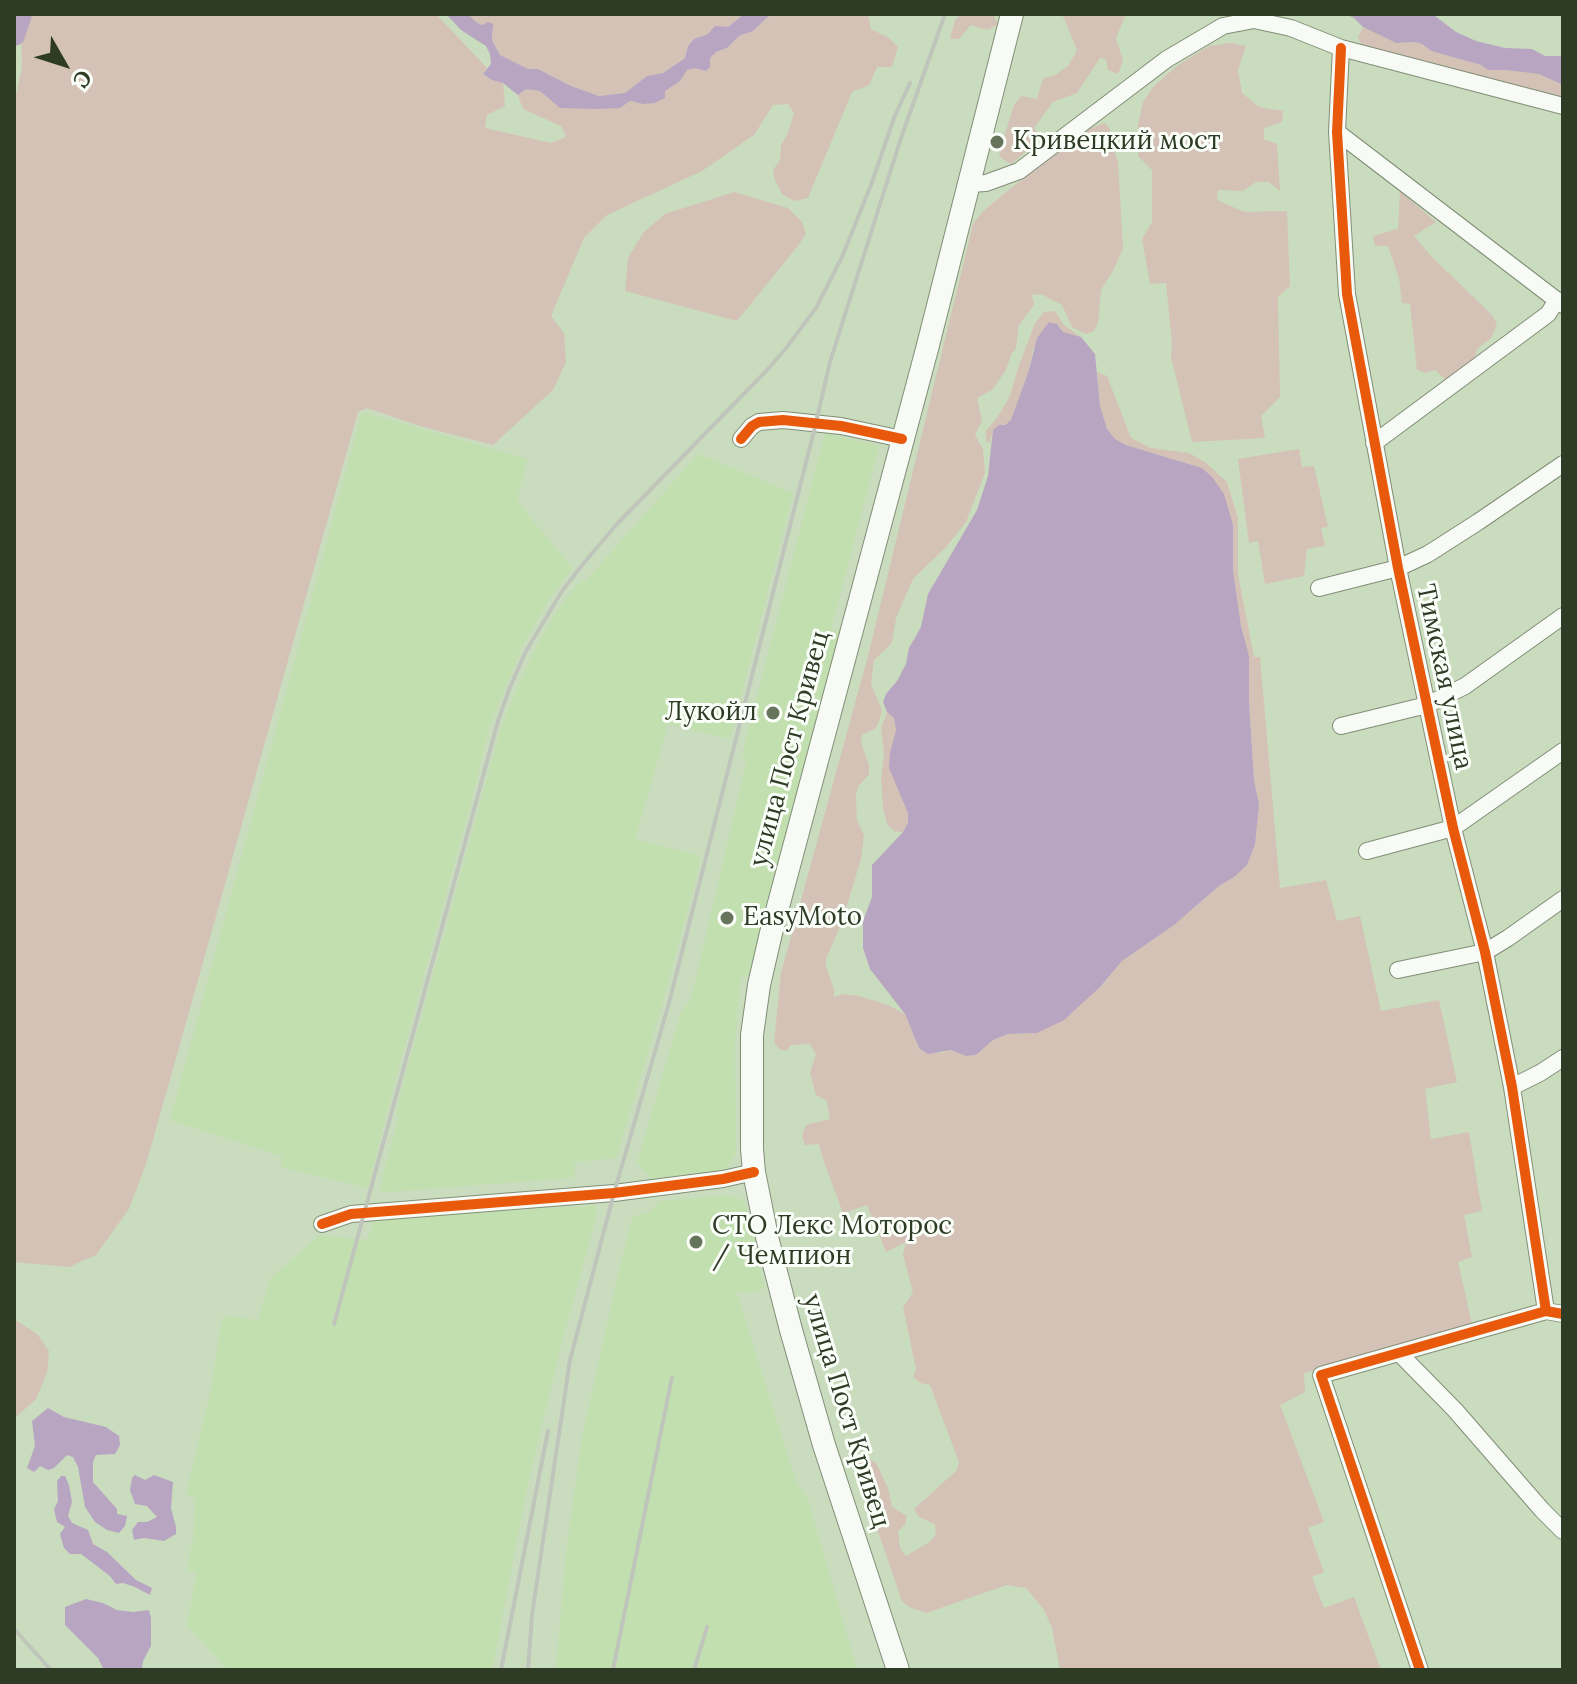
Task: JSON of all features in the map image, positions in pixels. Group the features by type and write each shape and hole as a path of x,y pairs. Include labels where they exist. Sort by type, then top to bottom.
{"main road":[{"name":"улица Пост Кривец","path":"897,1667 824,1445 767,1237 752,1149 752,1035 759,985 795,837 1012,14"}],"street":[{"path":"969,184 986,183 1019,171 1167,59 1223,26 1254,20 1291,28 1341,48 1563,106"},
{"name":"Тимская улица","path":"1341,48 1337,132 1347,294 1398,568 1453,828 1485,952 1555,1313"},
{"path":"1337,132 1561,303 1374,443"},
{"path":"741,439 759,422 783,420 841,426 902,439"},
{"path":"1319,588 1398,568 1428,554 1563,464"},
{"path":"1341,726 1427,705 1465,686 1563,616"},
{"path":"1367,851 1453,828 1563,751"},
{"path":"1398,970 1485,952 1563,899"},
{"path":"1512,1087 1563,1058"},
{"path":"322,1224 351,1214 596,1194 723,1179 754,1172"},
{"path":"1420,1670 1321,1375 1555,1313"},
{"path":"1399,1353 1455,1410 1563,1531"}],"shaded area":[{"path":"32,14 436,14 487,68 483,74 503,83 505,106 487,115 485,128 551,143 566,137 561,126 523,109 518,95 526,89 540,91 560,108 619,108 630,101 643,104 680,81 686,70 694,67 706,71 710,67 710,57 727,48 739,36 753,31 771,14 868,14 871,29 889,38 898,47 892,67 877,67 869,85 852,92 808,198 794,201 782,194 775,180 773,170 780,160 781,145 794,113 788,104 773,105 754,135 702,171 607,215 584,238 551,316 564,333 566,362 553,390 493,445 367,408 358,412 147,1161 129,1209 96,1255 69,1267 14,1262 14,105 22,67 21,34"},
{"path":"446,14 468,14 482,25 488,22 493,24 492,40 500,55 599,96 625,93 647,76 663,73 685,58 688,46 694,39 708,34 715,26 728,27 744,14 771,14 753,31 739,36 727,48 716,52 710,58 710,67 706,71 687,70 680,81 665,91 665,98 655,103 630,101 620,108 597,109 560,108 540,91 526,89 518,95 503,83 492,80 483,74 491,64 486,46 461,30"},
{"path":"468,14 744,14 728,27 694,39 688,46 685,58 663,73 647,76 625,93 599,96 500,55 488,22 482,25"},
{"path":"962,14 993,14 998,24 988,30 971,25 959,39 950,39 955,20"},
{"path":"1060,14 1126,14 1116,38 1123,61 1118,74 1108,70 1106,59 1100,58 1077,93 1053,102 1034,128 1040,136 1038,142 1011,164 999,153 1014,105 1021,96 1037,99 1043,78 1054,76 1068,66 1077,50"},
{"path":"1346,14 1435,16 1456,32 1476,41 1505,48 1532,49 1545,56 1563,56 1563,85 1539,74 1488,70 1481,65 1431,51 1415,42 1396,43 1363,27"},
{"path":"1363,27 1396,43 1422,44 1431,51 1481,65 1488,70 1539,74 1563,85 1563,99 1363,47 1358,37"},
{"path":"1231,43 1246,46 1238,70 1242,93 1259,107 1283,111 1282,122 1264,128 1264,139 1277,144 1280,191 1269,182 1256,182 1243,191 1218,190 1217,200 1244,212 1287,211 1290,286 1278,297 1280,397 1261,416 1265,438 1192,442 1171,357 1166,283 1150,284 1142,239 1152,222 1152,170 1138,156 1138,124 1143,102 1154,86 1178,65 1209,46"},
{"path":"1105,123 1110,129 1118,161 1123,249 1101,290 1098,323 1094,331 1086,334 1072,327 1062,305 1041,294 1032,295 1034,305 1019,325 1016,348 1006,370 992,390 977,398 982,421 975,435 983,449 985,473 966,522 913,579 896,618 892,643 874,660 871,684 882,710 875,729 862,735 869,774 858,787 856,795 857,821 864,835 861,859 842,922 826,959 826,967 834,997 843,994 859,996 905,1014 919,1048 940,1053 951,1050 966,1056 976,1055 993,1040 1008,1034 1037,1033 1100,987 1122,961 1234,877 1259,804 1254,780 1249,656 1233,570 1233,525 1202,468 1126,445 1107,430 1100,406 1097,372 1107,376 1131,438 1151,448 1189,453 1205,462 1227,482 1238,518 1238,574 1254,657 1260,657 1280,888 1326,880 1337,921 1360,916 1381,1011 1439,1000 1457,1082 1425,1089 1431,1139 1469,1132 1482,1211 1464,1215 1472,1257 1458,1262 1472,1324 1304,1373 1305,1392 1280,1405 1324,1522 1308,1528 1324,1572 1312,1577 1324,1608 1354,1597 1381,1670 1060,1670 1052,1628 1044,1610 1026,1588 1007,1585 926,1613 902,1601 856,1468 859,1460 867,1457 876,1463 888,1488 892,1507 907,1516 905,1525 898,1531 900,1548 906,1556 931,1541 936,1534 935,1524 919,1517 914,1509 957,1470 959,1462 930,1385 920,1383 913,1377 916,1369 903,1307 913,1292 903,1255 908,1241 886,1252 867,1205 843,1213 819,1144 805,1145 802,1136 806,1125 830,1119 827,1101 816,1095 810,1073 816,1054 810,1044 791,1045 786,1051 779,1049 774,1042 781,973 868,656 973,224 983,211 1010,189 1090,128"},
{"path":"1400,191 1436,222 1414,236 1493,316 1497,325 1491,338 1477,349 1475,358 1445,379 1435,370 1426,373 1417,370 1410,304 1402,303 1399,278 1388,246 1375,246 1373,236 1398,229"},
{"path":"734,192 788,208 802,222 806,234 737,321 625,291 628,258 643,233 665,214"},
{"path":"1055,311 1064,325 1081,337 1063,332 1057,324 1049,322 1033,350 1011,421 993,430 990,443 986,441 986,431 1010,396 1035,323 1044,312"},
{"path":"1049,322 1057,324 1063,332 1081,337 1095,354 1100,406 1107,429 1115,439 1202,468 1224,494 1233,525 1233,570 1249,656 1254,780 1259,804 1255,844 1247,865 1234,877 1122,961 1100,987 1064,1020 1037,1033 1008,1034 993,1040 976,1055 966,1056 951,1050 928,1054 919,1048 905,1014 870,969 863,948 863,921 872,897 872,865 908,823 908,813 889,768 896,730 894,718 883,702 906,664 909,648 921,627 928,594 977,510 988,476 993,430 1011,420 1037,338"},
{"path":"362,412 527,459 517,501 572,568 548,601 521,649 488,730 368,1188 281,1167 282,1156 170,1120"},
{"path":"825,433 879,446 831,629 840,633 750,977 741,976 735,1041 736,1153 725,1170 654,1181 637,1163 681,1012 690,1001 698,970 747,759 742,757 745,743"},
{"path":"1299,449 1302,467 1314,466 1328,527 1321,528 1325,546 1307,549 1304,576 1265,584 1258,541 1249,543 1238,459"},
{"path":"698,454 793,493 730,739 668,724 635,839 700,856 661,1009 616,1158 575,1162 575,1173 570,1178 379,1191 399,1116 395,1114 501,728 514,695 556,612 581,580 585,582"},
{"path":"887,712 894,718 896,730 890,753 908,813 908,823 903,832 894,831 887,824 883,808 881,728"},
{"path":"729,1195 742,1200 750,1216 764,1288 752,1293 736,1291 796,1482 808,1500 857,1670 556,1670 566,1553 582,1438 633,1216 649,1213 660,1201"},
{"path":"596,1205 596,1218 529,1478 492,1670 228,1670 187,1625 197,1572 187,1570 194,1534 195,1498 186,1495 211,1389 224,1316 258,1320 271,1278 320,1235 367,1240 374,1221"},
{"path":"14,1319 37,1334 49,1351 47,1373 36,1399 14,1419"},
{"path":"48,1408 64,1417 106,1427 119,1436 120,1445 115,1454 96,1455 93,1482 117,1509 117,1514 127,1516 125,1526 119,1533 95,1522 85,1507 78,1467 73,1457 67,1455 48,1470 40,1466 34,1472 27,1468 35,1446 32,1421"},
{"path":"135,1475 145,1480 154,1475 173,1482 171,1508 176,1534 164,1541 134,1540 132,1530 138,1522 157,1517 147,1506 135,1504 130,1490"},
{"path":"65,1476 69,1485 72,1502 68,1516 72,1523 88,1530 93,1544 107,1552 136,1580 152,1588 150,1595 123,1583 116,1584 81,1554 70,1554 64,1548 60,1534 65,1527 57,1522 54,1509 58,1501 57,1481"},
{"path":"86,1599 117,1610 149,1610 151,1646 142,1670 104,1670 98,1658 65,1625 65,1607"}],"waterway":[{"path":"14,35 21,14"}],"railway":[{"path":"528,1670 532,1615 570,1360 669,1003 830,362 901,138 945,14"},
{"path":"334,1324 498,721 526,651 562,591 583,564 617,524 768,369 816,308 842,257 910,83"},
{"path":"613,1670 672,1377"},
{"path":"501,1670 548,1431"},
{"path":"694,1670 707,1627"},
{"path":"14,1629 51,1670"}],"cycle path":[{"path":"1341,48 1337,132 1347,294 1398,568 1453,828 1485,952 1512,1087 1546,1311"},
{"path":"741,439 759,422 783,420 841,426 902,439"},
{"path":"322,1224 351,1214 614,1193 754,1172"},
{"path":"1420,1670 1321,1375 1546,1311 1563,1314"}],"place":[{"name":"Кривецкий мост","path":"997,142"},
{"name":"Лукойл","path":"773,713"},
{"name":"EasyMoto","path":"727,918"},
{"name":"СТО Лекс Моторос / Чемпион","path":"696,1242"}]}
